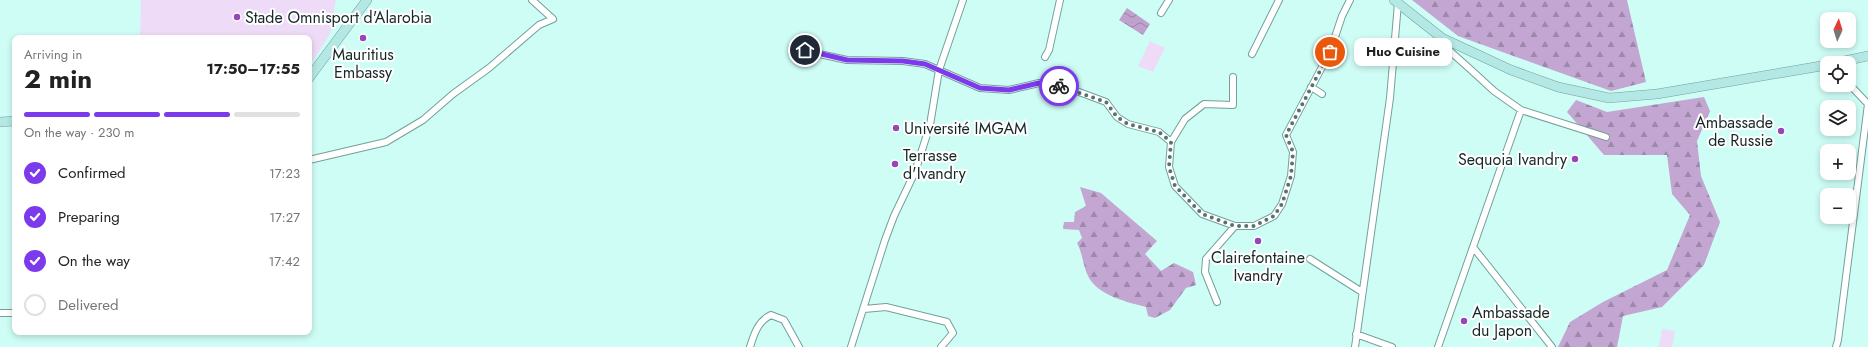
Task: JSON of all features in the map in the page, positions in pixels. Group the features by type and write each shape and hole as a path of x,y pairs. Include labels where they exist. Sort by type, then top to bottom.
{"main road":[{"path":"312,74 367,0"},
{"path":"1396,2 1442,38 1511,70 1558,87 1609,98 1657,94 1820,66"},
{"path":"1856,59 1868,56"},
{"path":"0,122 12,121"}],"street":[{"path":"312,159 386,142 423,120 453,94 489,68 539,25 553,19 532,0"},
{"path":"851,347 885,240 894,216 915,172 930,125 939,70 963,0"},
{"path":"1046,57 1049,50 1060,0"},
{"path":"1161,13 1169,0"},
{"path":"1252,54 1279,0"},
{"path":"1233,77 1233,105 1204,104 1185,119 1171,142 1169,167 1175,186 1202,214 1235,226 1254,226 1274,216 1282,204 1291,176 1293,152 1286,135 1330,52 1342,16 1350,0"},
{"path":"1355,347 1390,98 1396,2"},
{"path":"1442,38 1443,45 1494,91 1520,110 1606,137"},
{"path":"792,48 847,60 903,61 925,64 980,88 1009,90 1039,83 1048,83 1106,102 1117,117 1128,124 1159,132 1171,142"},
{"path":"1311,87 1322,94"},
{"path":"1836,347 1868,104 1856,91"},
{"path":"1438,347 1520,110"},
{"path":"1217,302 1204,272 1206,259 1235,226"},
{"path":"1473,247 1552,347"},
{"path":"1310,259 1362,292"},
{"path":"864,309 886,307 947,322 953,333 941,347"},
{"path":"0,313 12,313"},
{"path":"750,347 760,324 765,318 771,315 784,320 799,347"},
{"path":"1356,334 1392,347"}],"green space":[{"path":"1412,0 1627,0 1646,82 1611,91 1458,36"},
{"path":"1704,97 1710,111 1697,141 1701,176 1720,222 1704,265 1662,307 1623,316 1617,347 1558,347 1570,322 1603,302 1667,270 1690,215 1672,194 1667,155 1604,155 1567,112 1576,100 1607,112"},
{"path":"1080,187 1101,193 1157,241 1145,254 1161,271 1174,263 1193,272 1196,285 1186,288 1170,310 1155,318 1148,316 1146,307 1107,294 1089,278 1077,243 1082,238 1079,230 1063,229 1064,222 1074,222 1075,212 1086,206"}],"shaded area":[{"name":"Stade Omnisport d'Alarobia","path":"141,0 336,0 330,34 312,62 312,35 140,35"},
{"path":"1150,41 1165,48 1153,72 1138,66"},
{"path":"1662,329 1675,331 1672,347 1659,347"}],"water":[{"path":"1127,8 1150,24 1143,35 1119,20"}],"way so far":[{"path":"1059,86 1106,102 1117,117 1128,124 1159,132 1171,142 1169,167 1175,186 1202,214 1235,226 1254,226 1274,216 1282,204 1291,176 1293,152 1286,135 1330,52"}],"place":[{"name":"Stade Omnisport d'Alarobia","path":"237,17"},
{"name":"Mauritius Embassy","path":"363,38"},
{"name":"Huo Cuisine","path":"1330,52"},
{"name":"Université IMGAM","path":"896,128"},
{"name":"Ambassade de Russie","path":"1781,131"},
{"name":"Sequoia Ivandry","path":"1575,159"},
{"name":"Terrasse d'Ivandry","path":"895,164"},
{"name":"Clairefontaine Ivandry","path":"1258,241"},
{"name":"Ambassade du Japon","path":"1464,321"}],"route":[{"path":"805,50 847,60 903,61 925,64 980,88 1009,90 1039,83 1048,83 1059,86"}]}
